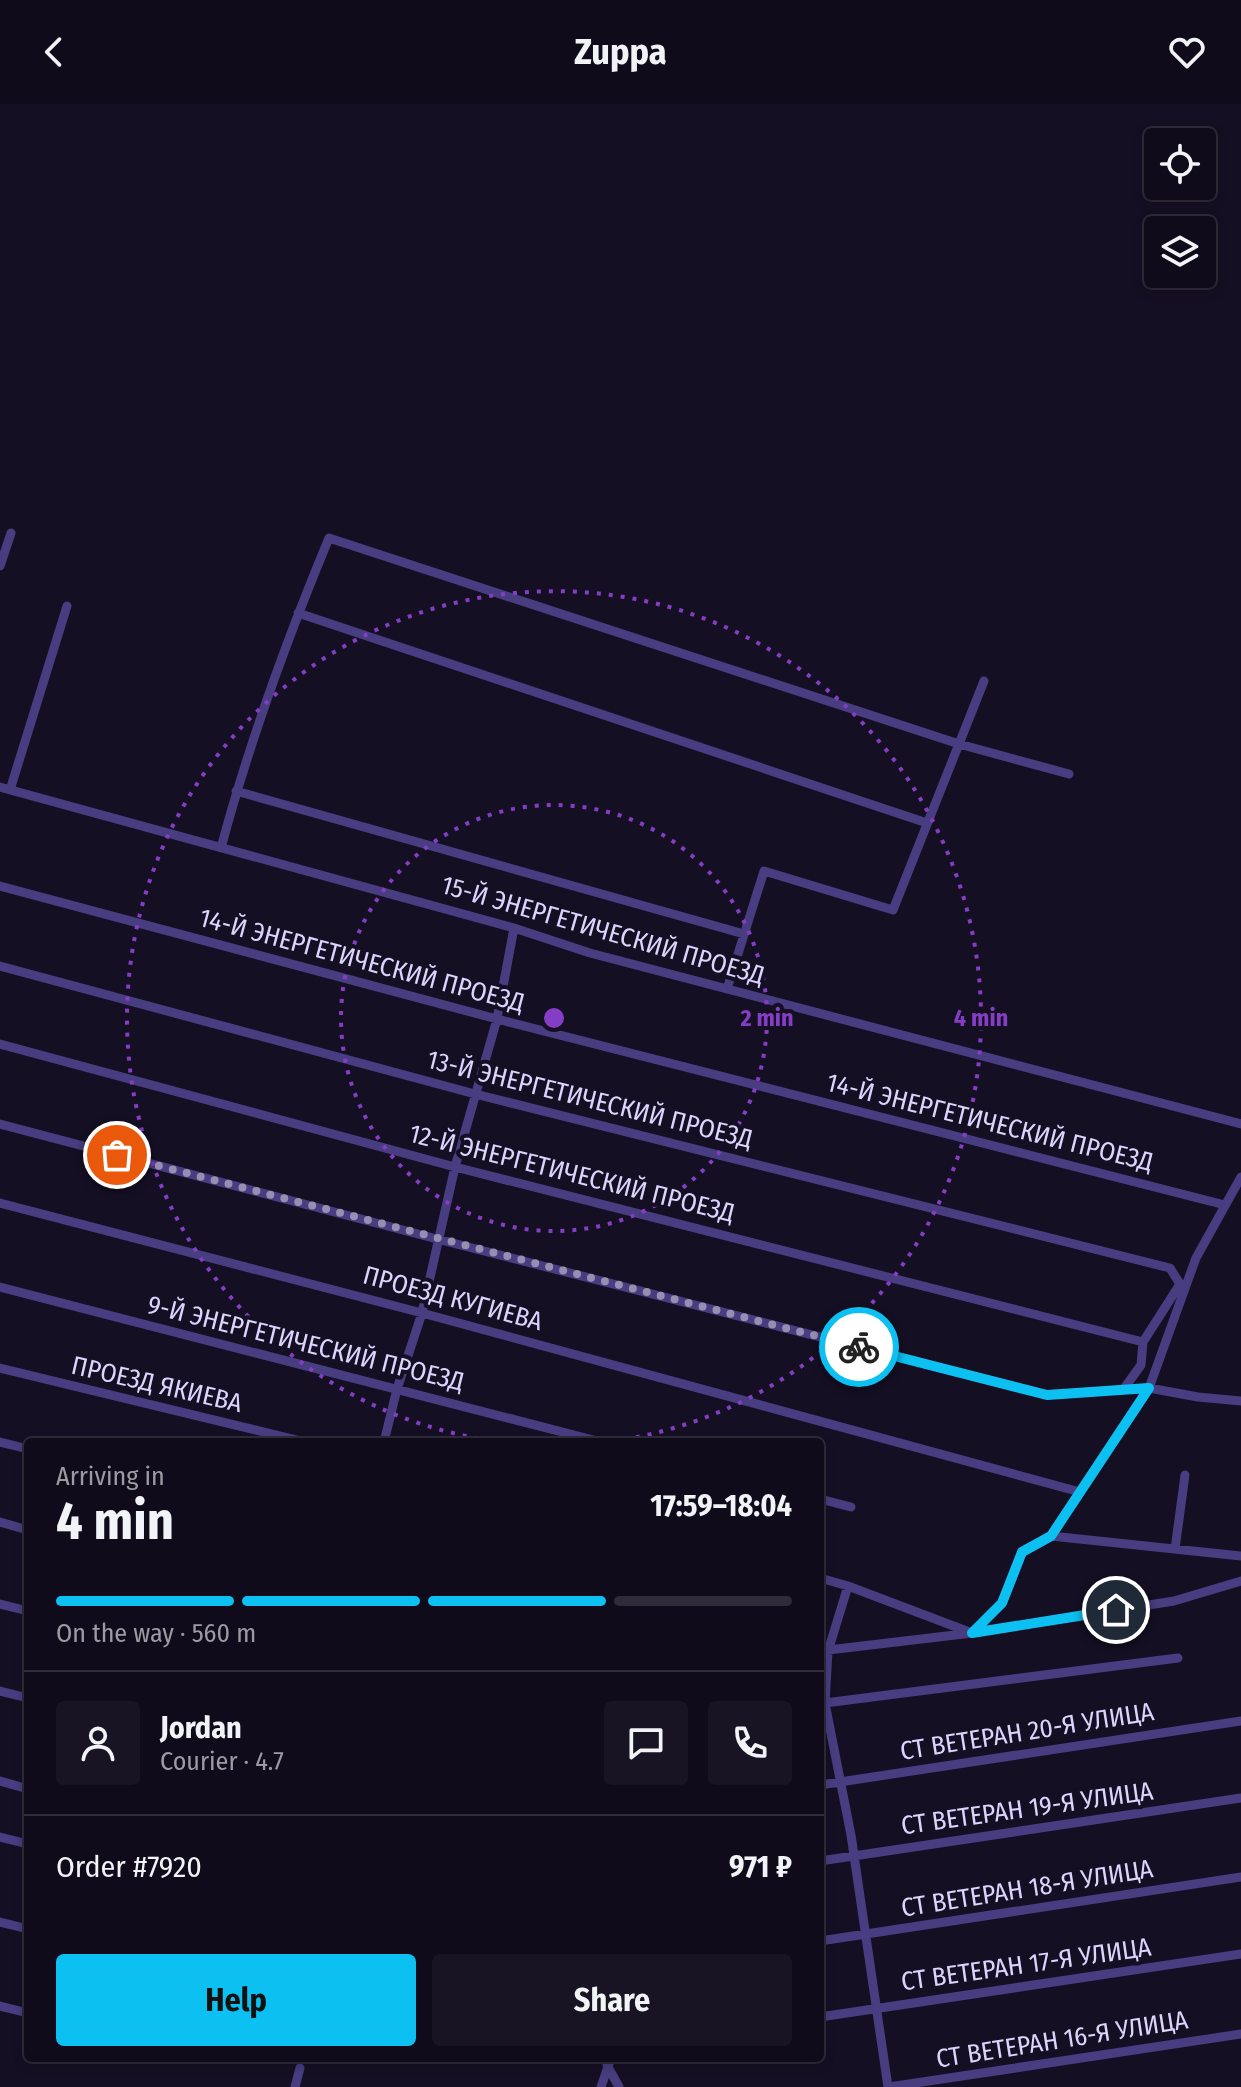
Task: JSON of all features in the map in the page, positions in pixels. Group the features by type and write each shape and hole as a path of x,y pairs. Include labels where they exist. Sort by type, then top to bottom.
{"street":[{"path":"0,566 11,533"},
{"path":"221,848 236,791 298,613 329,538 959,744 1069,774"},
{"path":"5,789 67,606"},
{"path":"298,613 927,823"},
{"path":"727,989 764,871 893,910 984,681"},
{"name":"15-Й ЭНЕРГЕТИЧЕСКИЙ ПРОЕЗД","path":"5,789 514,928 590,953 1241,1124"},
{"path":"236,791 744,934"},
{"name":"14-Й ЭНЕРГЕТИЧЕСКИЙ ПРОЕЗД","path":"0,886 497,1019 1225,1205"},
{"path":"385,1438 422,1313 455,1167 497,1019 514,928"},
{"name":"13-Й ЭНЕРГЕТИЧЕСКИЙ ПРОЕЗД","path":"0,966 475,1094 1170,1268 1180,1284"},
{"name":"12-Й ЭНЕРГЕТИЧЕСКИЙ ПРОЕЗД","path":"0,1044 455,1167 1139,1341"},
{"path":"0,1124 1047,1395 1149,1388 1241,1401"},
{"path":"1123,1390 1141,1365 1139,1341 1180,1284 1241,1177"},
{"name":"ПРОЕЗД КУГИЕВА","path":"0,1203 893,1439 1080,1492"},
{"path":"972,1633 1002,1603 1022,1552 1051,1536 1149,1388 1196,1258"},
{"name":"9-Й ЭНЕРГЕТИЧЕСКИЙ ПРОЕЗД","path":"0,1287 586,1438"},
{"name":"ПРОЕЗД ЯКИЕВА","path":"0,1368 289,1438"},
{"path":"0,1442 24,1448"},
{"path":"1175,1549 1185,1475"},
{"path":"824,1500 851,1507"},
{"path":"0,1522 24,1529"},
{"path":"1051,1536 1241,1556"},
{"path":"824,1579 972,1633"},
{"path":"824,1651 972,1633 1174,1601 1241,1581"},
{"path":"848,1586 824,1651 825,1703 854,1855 888,2087"},
{"path":"0,1604 24,1610"},
{"path":"825,1703 1178,1658"},
{"path":"0,1691 24,1697"},
{"name":"СТ ВЕТЕРАН 20-Я УЛИЦА","path":"824,1784 1241,1721"},
{"path":"0,1781 24,1788"},
{"name":"СТ ВЕТЕРАН 19-Я УЛИЦА","path":"824,1860 1241,1798"},
{"path":"0,1837 24,1843"},
{"name":"СТ ВЕТЕРАН 18-Я УЛИЦА","path":"824,1940 1241,1877"},
{"path":"0,1922 24,1928"},
{"name":"СТ ВЕТЕРАН 17-Я УЛИЦА","path":"824,2016 1240,1955"},
{"path":"0,2006 24,2012"},
{"name":"СТ ВЕТЕРАН 16-Я УЛИЦА","path":"888,2087 1241,2034"},
{"path":"601,2087 609,2062"},
{"path":"609,2062 619,2087"},
{"path":"295,2087 300,2068"}],"way so far":[{"path":"117,1155 859,1347"}],"route":[{"path":"859,1347 1047,1395 1149,1388 1051,1536 1022,1552 1002,1603 972,1633 1116,1610"}]}
